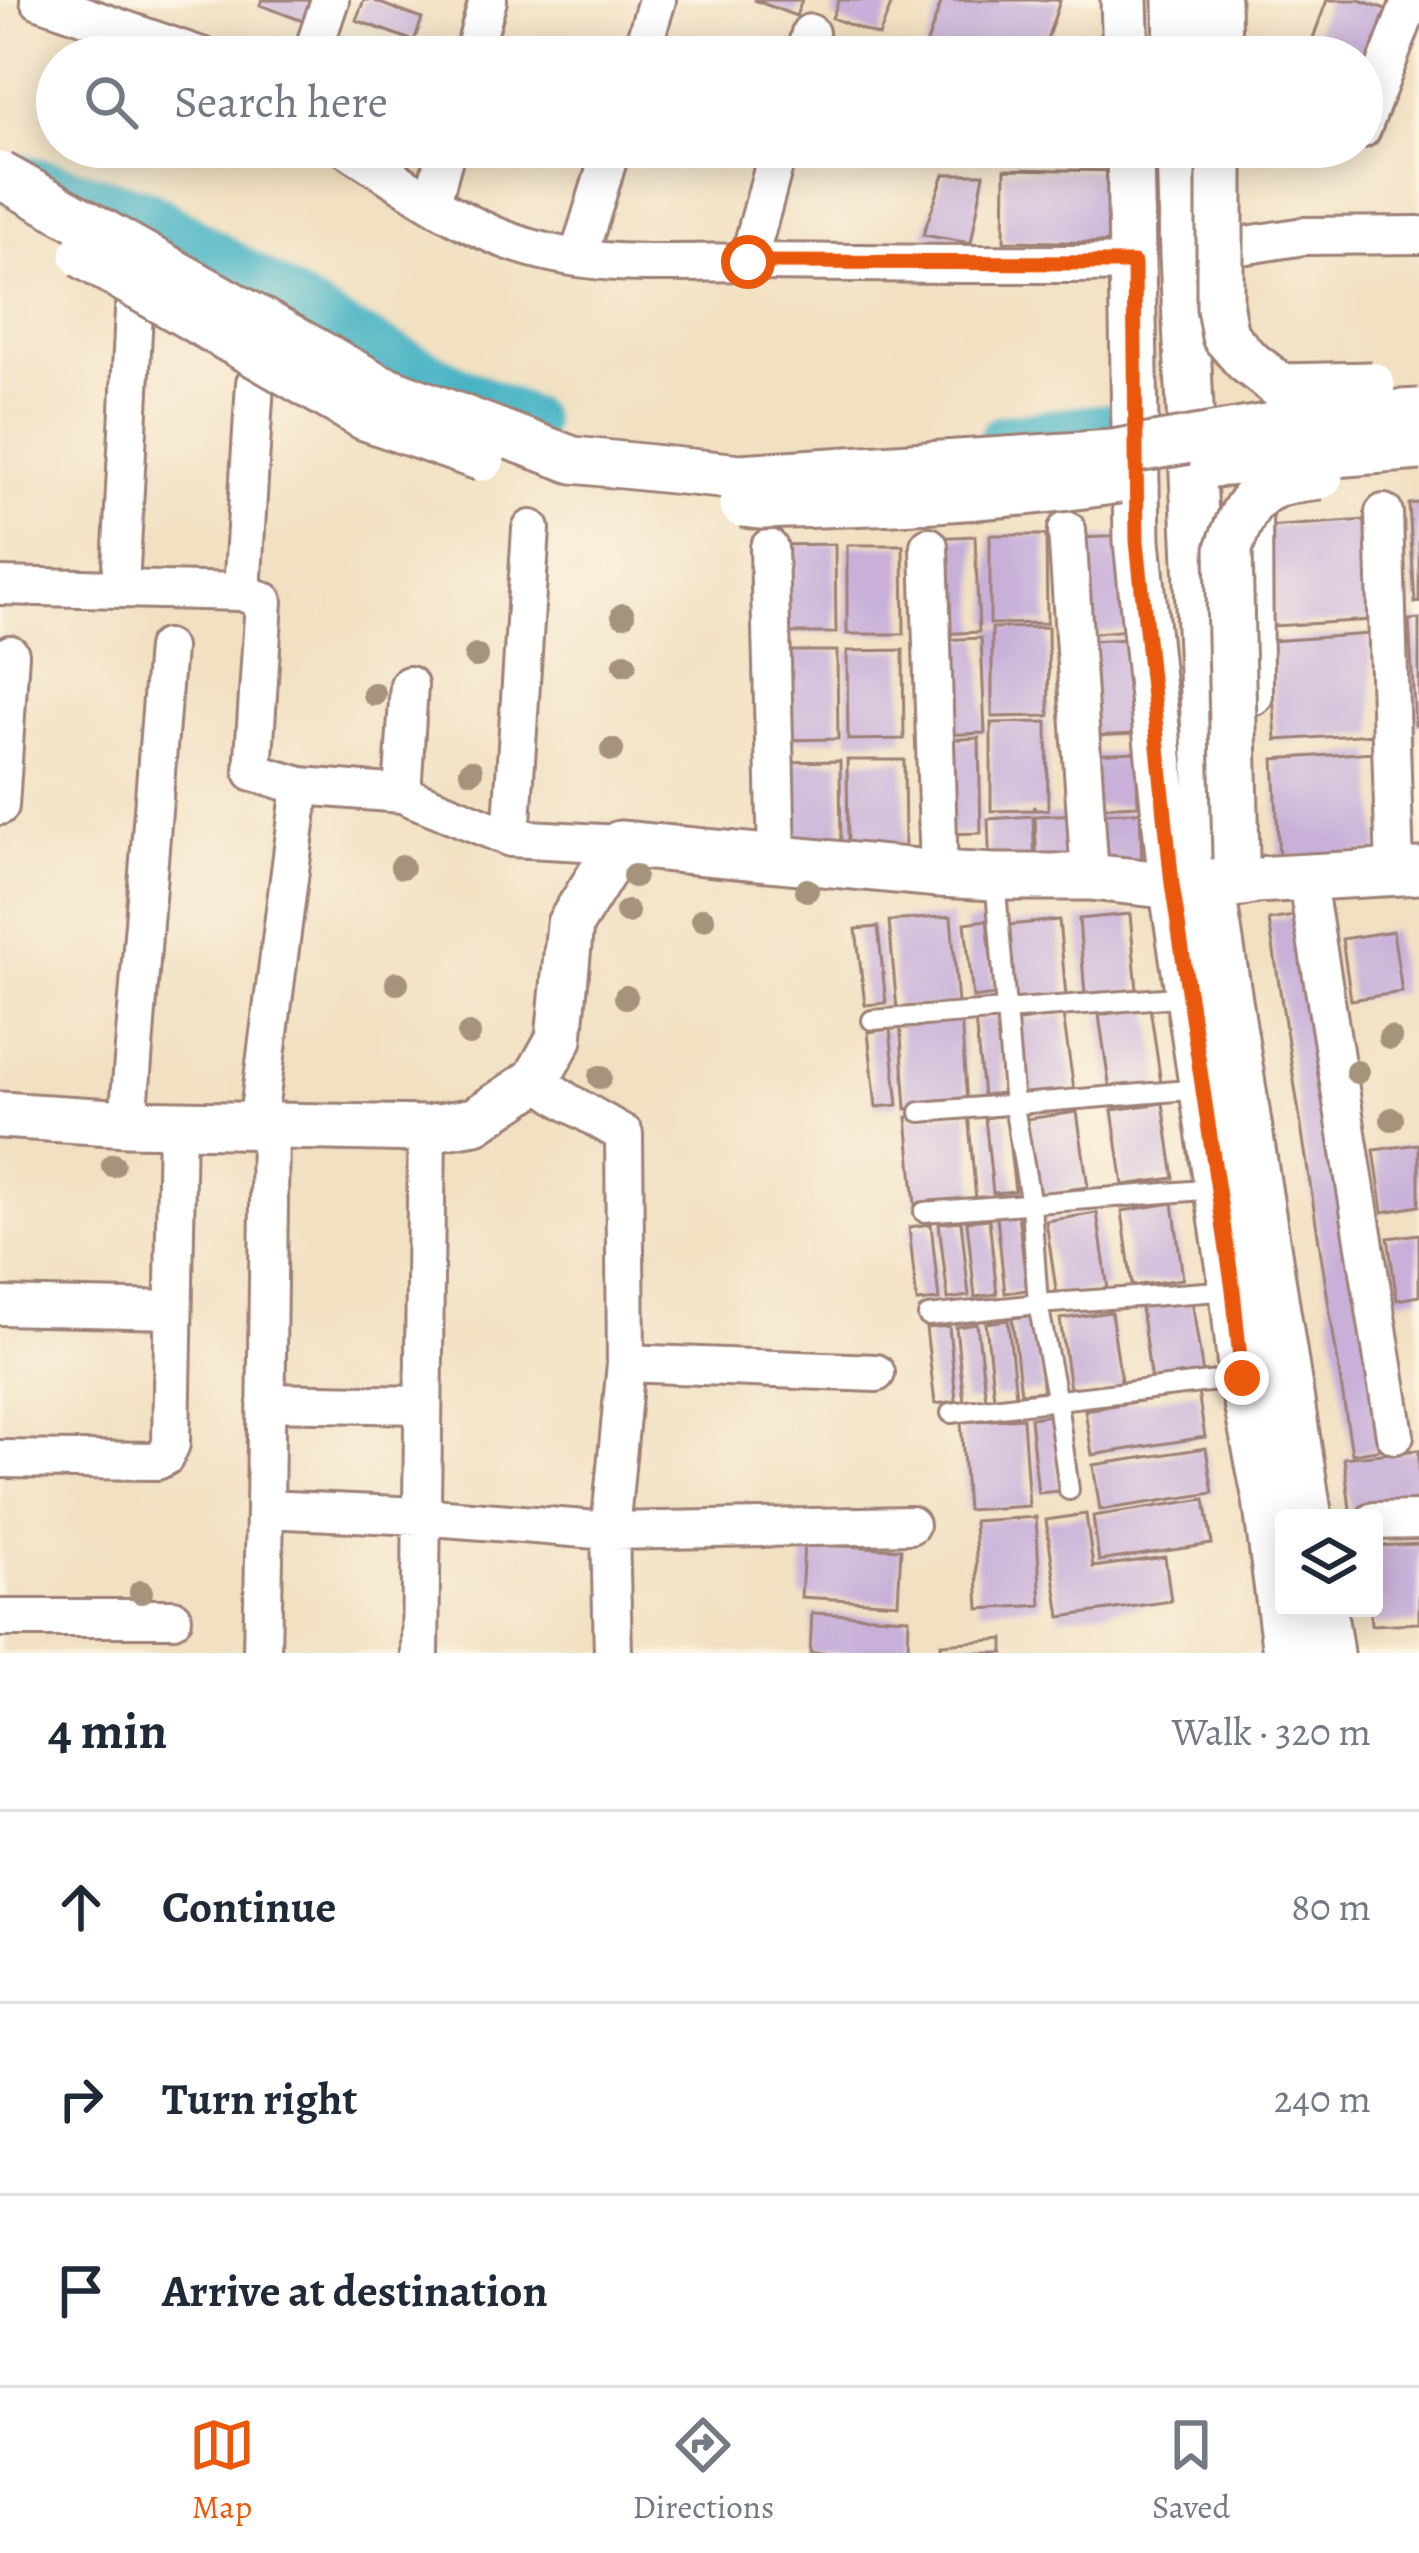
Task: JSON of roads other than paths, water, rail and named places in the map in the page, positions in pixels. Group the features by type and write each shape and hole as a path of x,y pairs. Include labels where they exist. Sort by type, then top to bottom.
{"street":[{"path":"39,0 137,17 169,36"},
{"path":"317,36 330,0"},
{"path":"478,36 488,0"},
{"path":"646,36 657,0"},
{"path":"1124,0 1125,36"},
{"path":"1177,0 1178,36"},
{"path":"1217,0 1218,36"},
{"path":"1383,74 1411,0"},
{"path":"378,168 469,224 514,243 578,258 646,265 1134,263"},
{"path":"432,202 441,168"},
{"path":"578,258 606,168"},
{"path":"748,262 773,168"},
{"path":"1131,168 1137,541 1222,879"},
{"path":"1181,168 1222,879 1308,1509"},
{"path":"1220,168 1220,308 1225,336 1246,360 1281,387 1419,383"},
{"path":"0,175 377,386 573,460 740,477 1113,453 1327,417 1419,412"},
{"path":"0,207 364,417 496,463 584,487 760,506 920,501 1003,496 1232,461 1419,447"},
{"path":"1183,255 1304,236 1419,235"},
{"path":"120,588 134,311"},
{"path":"242,592 255,382"},
{"path":"1222,879 1229,549 1240,515 1264,487 1301,478 1419,468"},
{"path":"1253,500 1222,879 1190,996 1242,1378 1266,1499 1286,1653"},
{"path":"0,586 242,592 264,601 253,772 301,786 401,794 511,838 995,878 1222,879 1407,872 1384,513"},
{"path":"511,838 531,530"},
{"path":"1067,530 1090,877"},
{"path":"929,546 939,874"},
{"path":"769,548 777,857"},
{"path":"128,1123 166,648"},
{"path":"0,806 10,654"},
{"path":"401,794 409,685"},
{"path":"262,1653 264,1126 301,786"},
{"path":"0,1115 428,1130 476,1121 536,1080 559,1039 570,924 620,844"},
{"path":"1306,875 1395,1435"},
{"path":"536,1080 623,1134 626,1363 610,1531 613,1653"},
{"path":"0,1459 157,1461 165,1456 171,1444 178,1124"},
{"path":"420,1653 428,1130"},
{"path":"0,1306 173,1310"},
{"path":"626,1363 876,1373"},
{"path":"266,1402 422,1405"},
{"path":"266,1509 610,1531 910,1525"},
{"path":"1383,1521 1419,1520"},
{"path":"1324,1617 1330,1653"},
{"path":"0,1618 173,1618"}],"lane":[{"path":"995,878 1014,1106 1031,1205 1038,1304 1058,1402 1069,1490"},
{"path":"872,1019 1190,996"},
{"path":"920,1112 1201,1089"},
{"path":"924,1212 1216,1189"},
{"path":"928,1316 1233,1290"},
{"path":"951,1413 1242,1378"}],"waterway":[{"path":"20,181 145,216 333,329 527,423"},
{"path":"1005,441 1105,430"}]}
